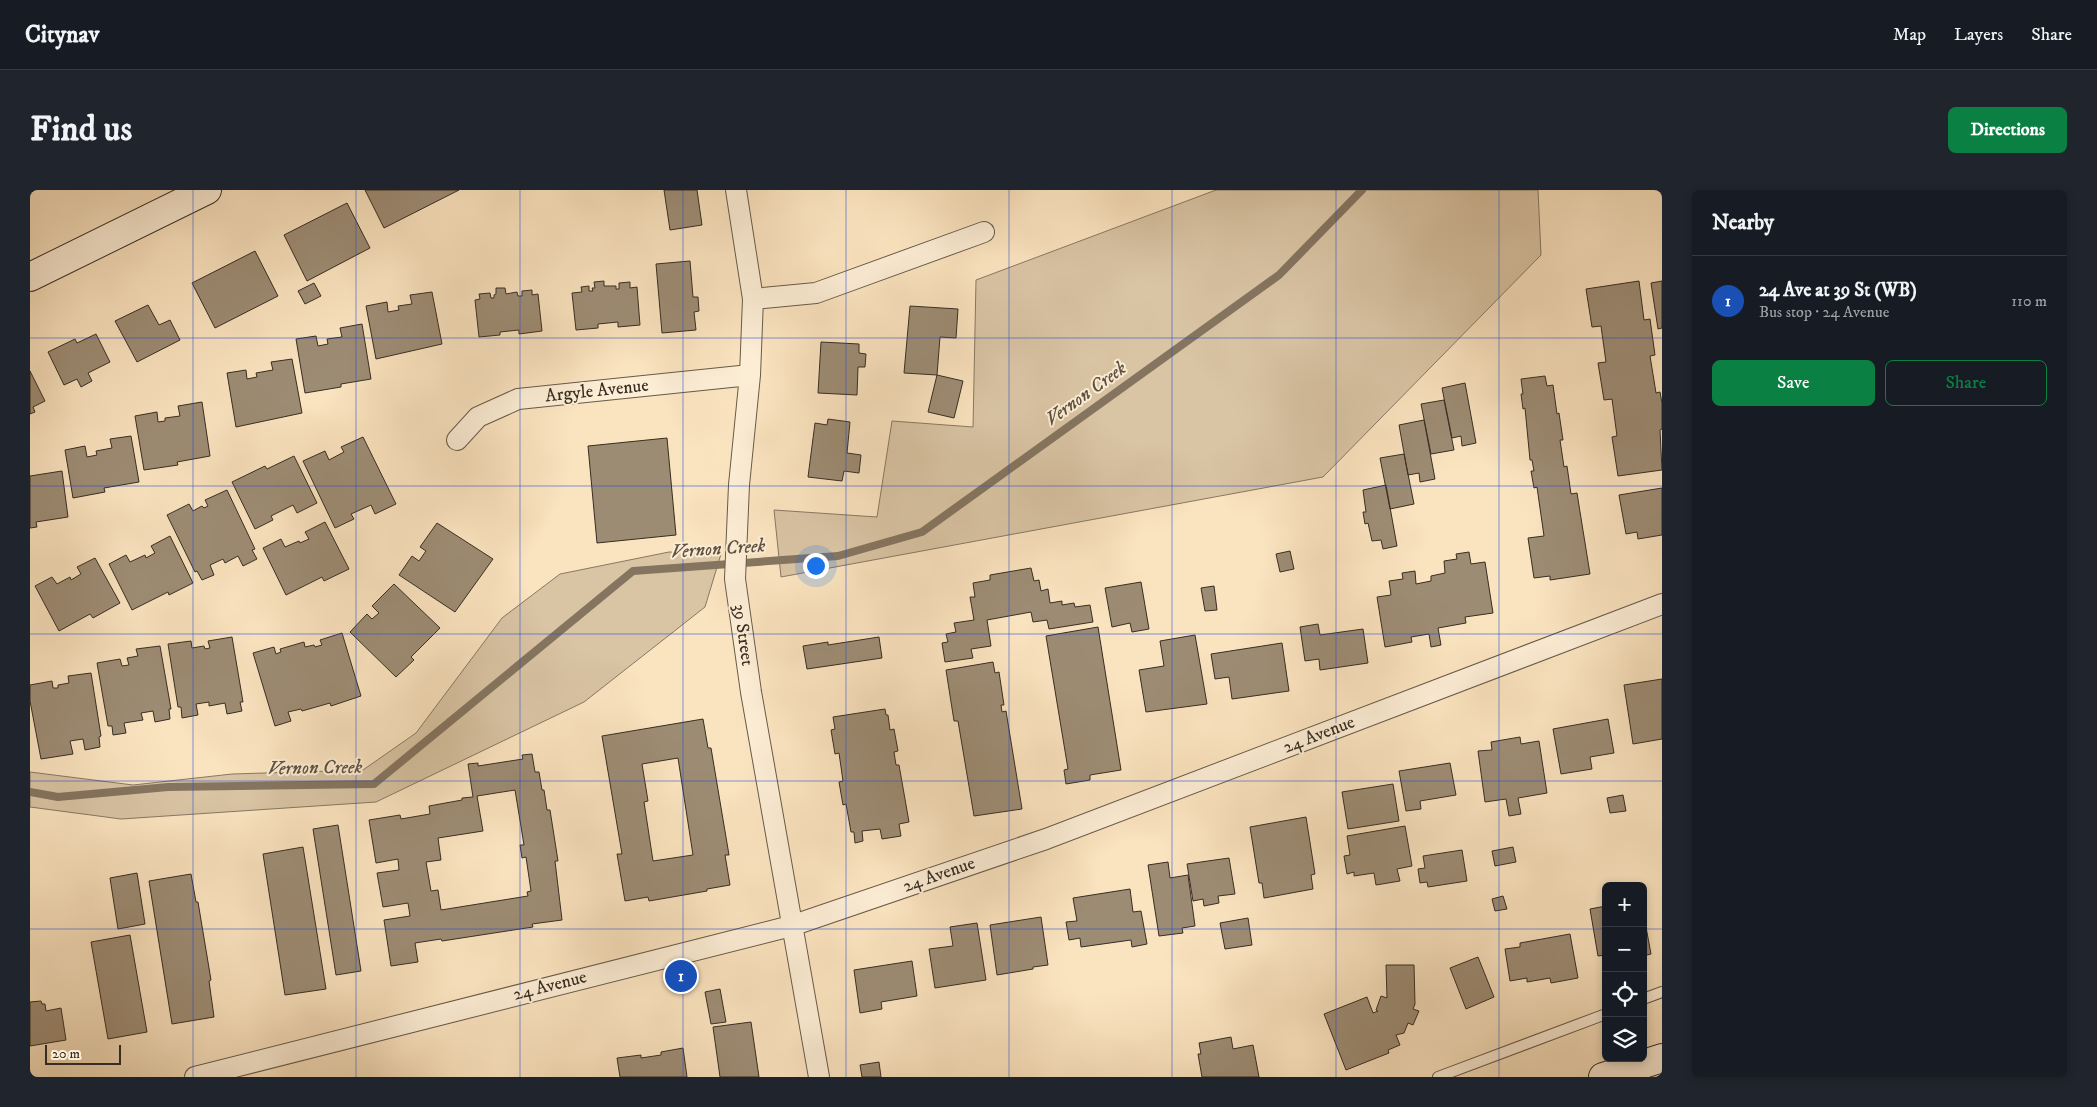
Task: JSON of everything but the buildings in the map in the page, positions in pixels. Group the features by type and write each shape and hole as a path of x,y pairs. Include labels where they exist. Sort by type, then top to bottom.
{"street":[{"path":"30,277 207,190"},
{"name":"39 Street","path":"736,190 753,299 750,375 739,485 735,579 751,692 790,926 819,1077"},
{"path":"753,299 816,293 984,232"},
{"name":"Argyle Avenue","path":"457,440 478,417 518,399 750,375"},
{"name":"24 Avenue","path":"195,1077 790,926 1046,839 1662,604"},
{"path":"1603,1077 1662,1058"}],"lane":[{"path":"1647,998 1662,992"},
{"path":"1438,1077 1602,1016"}],"shaded area":[{"path":"1216,190 1538,190 1541,255 1323,477 781,577 774,510 877,517 892,421 973,427 976,280"},
{"path":"669,552 721,554 705,607 584,702 376,802 121,819 30,807 30,772 133,785 232,774 363,770 416,733 502,618 560,574"}],"waterway":[{"name":"Vernon Creek","path":"30,792 58,797 168,787 374,784 633,571 838,556 922,532 1279,275 1362,190"}],"place":[{"name":"24 Ave at 39 St (WB)","path":"681,976"}]}
